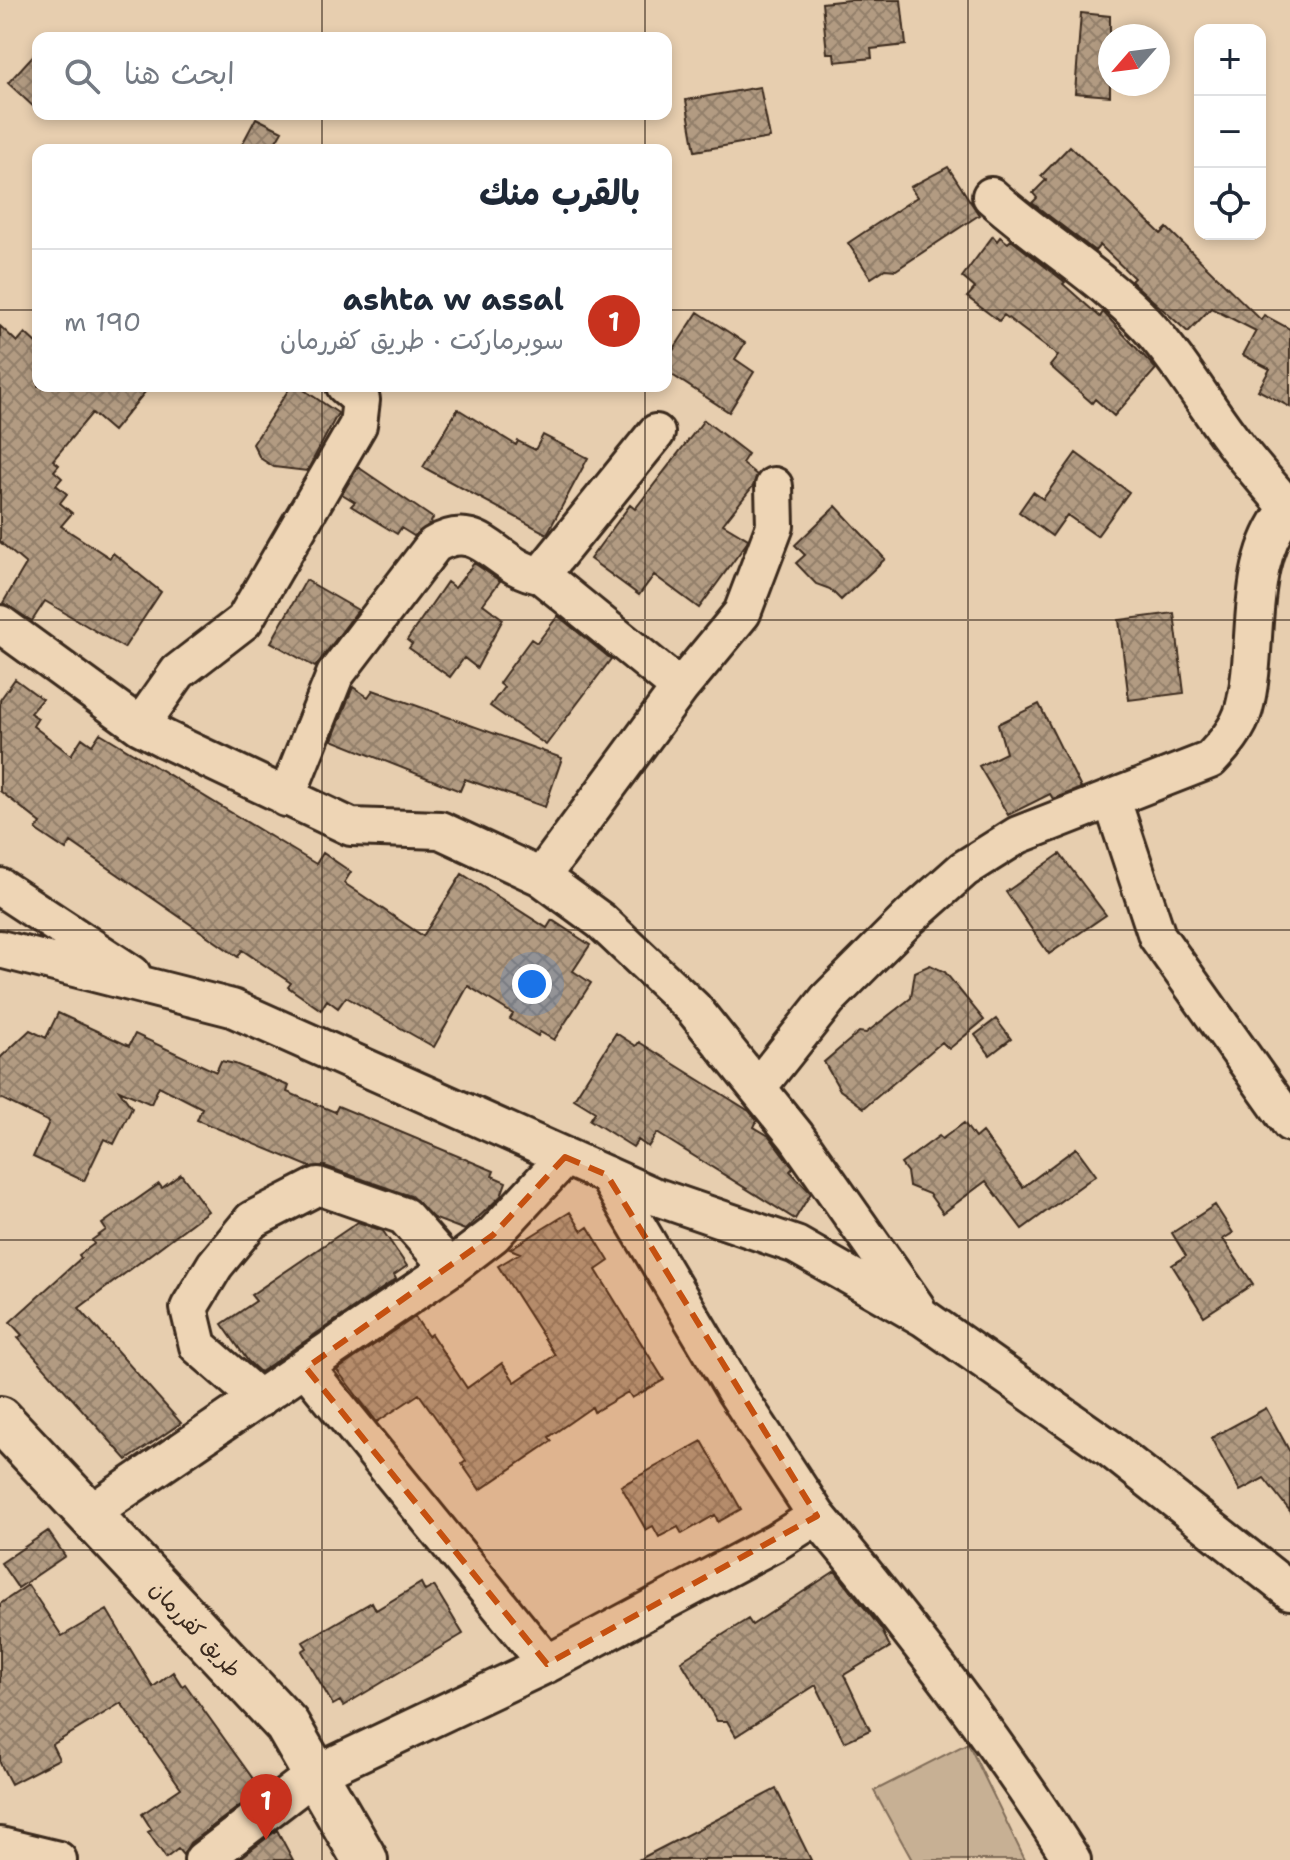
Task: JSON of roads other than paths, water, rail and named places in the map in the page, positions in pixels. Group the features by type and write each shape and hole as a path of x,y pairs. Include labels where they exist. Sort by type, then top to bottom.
{"main road":[{"name":"طريق كفررمان","path":"0,1419 287,1725 365,1860"}],"street":[{"path":"758,1087 828,999 910,917 964,869 1018,835 1210,760 1227,741 1244,711 1262,566 1273,533 1289,508 1234,443 1147,325 1100,282 1036,236 991,196"},
{"path":"140,726 178,672 244,621 358,425 361,400 352,392"},
{"path":"541,575 656,433"},
{"path":"541,877 680,688 742,613 775,526 774,486"},
{"path":"286,798 335,675 434,545 452,534 470,537 524,573 541,575 680,688"},
{"path":"0,624 140,726 351,827 440,830 541,877 601,921 693,1008 758,1087 924,1318"},
{"path":"1112,800 1157,936 1290,1123"},
{"path":"0,887 160,992"},
{"path":"0,949 232,1008 651,1195 796,1245 924,1318 1108,1447 1290,1591"},
{"path":"89,1514 450,1268 493,1235 565,1157"},
{"path":"607,1175 735,1391 817,1516 910,1627 1016,1771 1072,1860"},
{"path":"259,1399 198,1346 189,1308 215,1265 252,1220 318,1186 404,1216 450,1268"},
{"path":"306,1368 547,1664"},
{"path":"203,1860 317,1773 547,1664 776,1542 817,1516"},
{"path":"0,1846 58,1860"}],"place":[{"name":"ashta w assal","path":"266,1840"}]}
